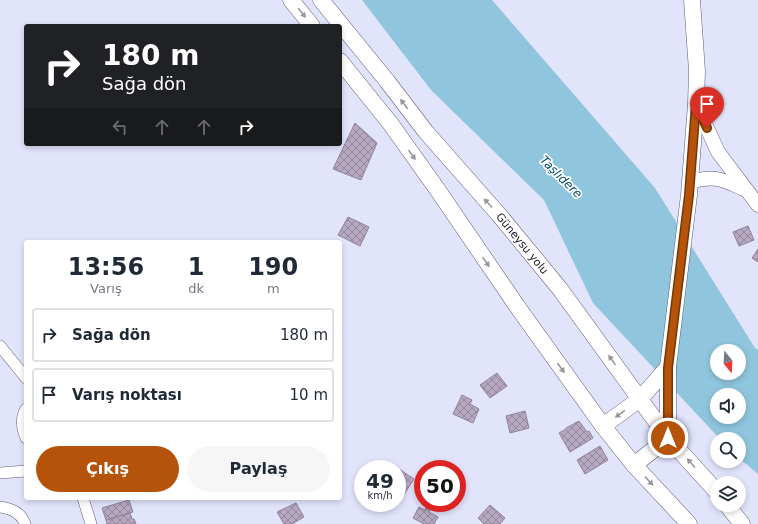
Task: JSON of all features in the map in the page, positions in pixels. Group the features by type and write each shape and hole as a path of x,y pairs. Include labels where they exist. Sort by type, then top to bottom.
{"main road":[{"path":"291,0 310,24"},
{"name":"Güneysu yolu","path":"322,0 341,24"},
{"path":"634,465 668,438 668,368 689,188 696,104 697,72 692,0"},
{"name":"Güneysu yolu","path":"342,25 426,132 500,216 560,289 668,438 710,484"},
{"path":"342,64 390,123 519,309 603,426 634,465 689,524"},
{"path":"603,426 640,399 668,368"},
{"path":"733,512 742,524"}],"street":[{"path":"696,104 718,152 758,205"},
{"path":"689,188 704,178 717,178 744,188"},
{"path":"0,346 24,376"},
{"path":"24,412 22,415 22,430 24,434"},
{"path":"0,473 24,471"},
{"path":"84,500 91,524"},
{"path":"0,507 15,511 23,519 25,524"}],"water":[{"name":"Taşlıdere","path":"362,0 492,0 655,188 755,348 758,350 758,474 746,464 746,432 713,432 593,303 544,200 431,90"}],"building":[{"path":"355,123 377,143 361,180 333,169"},
{"path":"348,217 369,227 360,246 338,235"},
{"path":"748,226 754,240 739,246 733,232"},
{"path":"758,249 758,262 752,258"},
{"path":"497,373 507,386 490,398 480,385"},
{"path":"462,395 472,400 470,404 479,409 473,423 453,414"},
{"path":"525,411 529,428 510,433 506,416"},
{"path":"579,421 587,432 589,431 593,438 570,452 559,433"},
{"path":"600,446 608,460 585,474 577,460"},
{"path":"406,474 414,479 406,491"},
{"path":"129,500 133,512 106,520 102,508"},
{"path":"296,503 304,517 292,524 284,524 277,512"},
{"path":"490,505 505,518 500,524 484,524 478,518"},
{"path":"416,512 429,512 438,517 434,524 424,524 413,518"},
{"path":"130,513 136,524 107,524 106,520"}],"route":[{"path":"668,438 668,368 689,195 696,104 707,128"}]}
